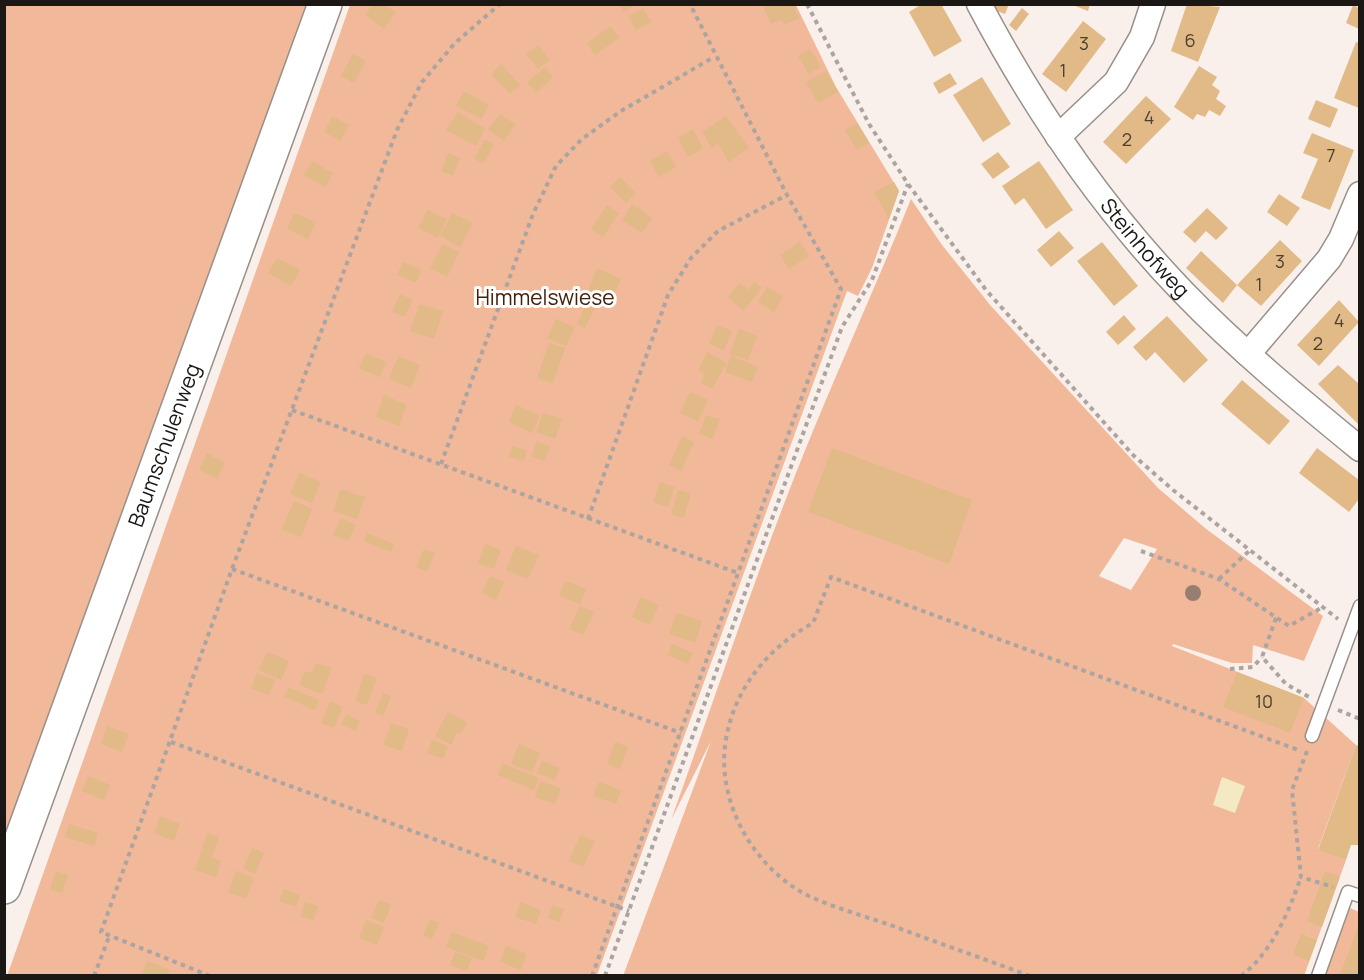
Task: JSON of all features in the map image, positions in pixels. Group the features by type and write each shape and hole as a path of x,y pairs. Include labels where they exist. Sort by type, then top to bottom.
{"street":[{"name":"Baumschulenweg","path":"4,887 325,4"},
{"name":"Steinhofweg","path":"979,4 1009,60 1058,137 1118,217 1183,292 1248,354 1359,449"},
{"path":"1058,137 1116,82 1142,37 1154,4"},
{"path":"1248,354 1329,259 1341,239 1359,194"}],"lane":[{"path":"1312,736 1359,606"},
{"path":"1318,975 1354,894"}],"path":[{"path":"210,975 101,933 232,569 397,130 422,82 455,43 500,4"},
{"path":"592,975 841,289 787,195 714,57 690,4"},
{"path":"807,4 869,124 909,184 986,290 1087,406 1133,454 1173,490 1321,608 1352,628"},
{"path":"441,464 526,234 555,166 582,139 621,111 714,57"},
{"path":"605,975 842,327 872,280 909,184"},
{"path":"588,519 668,295 692,258 718,231 787,195"},
{"path":"292,410 738,573"},
{"path":"1141,551 1219,579 1289,626 1321,608"},
{"path":"1219,579 1249,551"},
{"path":"232,569 681,732"},
{"path":"1030,975 811,896 768,865 740,825 725,781 723,753 736,702 754,673 770,654 788,637 813,623 831,577 1306,753"},
{"path":"1230,669 1253,667 1262,657 1276,618"},
{"path":"1262,657 1286,684 1324,704"},
{"path":"1241,975 1264,953 1280,929 1301,877 1292,790 1312,736"},
{"path":"171,742 629,911"},
{"path":"1301,877 1354,894"},
{"path":"94,975 109,937"}],"green space":[{"path":"4,5 315,5 4,856"},
{"name":"Himmelswiese","path":"350,5 796,5 836,87 899,191 872,268 858,296 847,291 597,975 7,976"},
{"path":"911,199 942,245 991,306 1158,488 1205,528 1323,616 1304,661 1253,645 1252,663 1232,663 1173,644 1172,646 1304,698 1356,745 1318,849 1346,860 1304,976 623,976 711,741 671,820 769,543","holes":["1124,538 1157,549 1131,590 1099,576"]},
{"path":"1350,908 1359,912 1359,975 1325,976"}],"sand":[{"path":"1222,777 1245,786 1235,813 1213,805"}],"building":[{"path":"373,4 384,4 396,13 384,29 365,15"},
{"path":"619,4 636,4 624,12"},
{"path":"793,4 799,18 784,25 782,19 771,24 763,6"},
{"path":"922,4 941,4 962,41 934,57 909,12"},
{"path":"988,4 1009,4 1005,14 987,7"},
{"path":"1070,4 1090,4 1088,11"},
{"path":"1187,4 1220,7 1198,62 1171,51"},
{"path":"1353,5 1359,8 1359,29 1346,23"},
{"path":"643,8 651,22 636,30 628,16"},
{"path":"1022,8 1029,14 1016,31 1009,25"},
{"path":"1083,21 1106,39 1066,92 1042,74"},
{"path":"611,26 619,38 595,55 587,43"},
{"path":"1356,42 1359,43 1359,108 1334,98"},
{"path":"538,45 550,60 538,69 526,54"},
{"path":"810,49 821,67 809,74 798,56"},
{"path":"353,54 366,61 354,83 341,76"},
{"path":"501,64 520,85 510,94 491,74"},
{"path":"1199,66 1217,77 1212,85 1220,91 1216,99 1226,106 1220,116 1209,110 1205,117 1197,114 1193,120 1174,107"},
{"path":"545,67 553,77 536,93 527,82"},
{"path":"826,71 838,92 818,103 806,82"},
{"path":"950,73 957,84 939,94 933,83"},
{"path":"982,77 1011,124 983,142 953,95"},
{"path":"464,91 489,105 481,119 456,106"},
{"path":"1146,96 1171,119 1126,164 1103,142"},
{"path":"1316,100 1338,109 1330,128 1308,119"},
{"path":"458,112 485,129 476,146 446,130"},
{"path":"500,114 516,125 504,141 488,130"},
{"path":"332,116 349,125 341,141 324,132"},
{"path":"726,116 749,148 729,162 718,144 712,148 702,132"},
{"path":"857,123 869,143 857,150 845,130"},
{"path":"693,129 703,148 688,157 678,138"},
{"path":"1312,133 1354,150 1330,210 1301,198 1318,159 1303,153"},
{"path":"485,139 494,145 483,164 474,158"},
{"path":"667,151 676,167 659,177 650,161"},
{"path":"998,152 1010,167 993,179 981,164"},
{"path":"448,153 460,158 453,176 441,171"},
{"path":"312,161 333,173 325,187 304,175"},
{"path":"1039,161 1073,210 1046,229 1024,198 1015,205 1002,186"},
{"path":"620,177 636,193 626,203 610,187"},
{"path":"894,182 899,191 889,219 874,192"},
{"path":"1279,194 1300,208 1287,226 1267,212"},
{"path":"632,204 652,218 642,233 622,220"},
{"path":"607,205 619,213 603,237 591,229"},
{"path":"1207,208 1228,228 1216,240 1206,231 1195,243 1183,232"},
{"path":"427,210 447,219 438,238 418,228"},
{"path":"294,213 316,222 308,239 287,229"},
{"path":"452,213 473,223 460,247 440,236"},
{"path":"1059,231 1074,248 1051,267 1037,250"},
{"path":"1280,240 1302,261 1261,306 1237,285"},
{"path":"800,241 809,256 789,269 780,255"},
{"path":"1102,242 1138,286 1114,306 1077,261"},
{"path":"443,244 459,252 447,277 430,268"},
{"path":"1201,251 1237,285 1223,303 1186,268"},
{"path":"277,258 300,270 291,286 268,273"},
{"path":"403,262 422,270 416,283 397,275"},
{"path":"597,268 621,279 611,301 588,291"},
{"path":"755,282 762,288 743,311 728,297 740,283 748,290"},
{"path":"767,287 783,296 774,312 758,302"},
{"path":"400,294 413,300 405,317 392,312"},
{"path":"1339,300 1359,322 1319,366 1297,345"},
{"path":"587,303 596,306 585,328 577,324"},
{"path":"419,304 443,311 434,339 410,331"},
{"path":"1124,315 1136,329 1118,345 1106,332"},
{"path":"1167,316 1208,360 1184,383 1155,352 1146,361 1133,347"},
{"path":"556,319 575,327 566,346 547,338"},
{"path":"717,325 732,331 724,350 709,344"},
{"path":"739,329 757,336 748,360 730,354"},
{"path":"549,343 565,348 553,383 537,378"},
{"path":"707,352 727,363 712,389 701,383 705,374 698,370"},
{"path":"366,353 386,362 380,377 359,368"},
{"path":"398,356 420,365 411,388 389,379"},
{"path":"731,356 758,367 752,382 725,372"},
{"path":"1338,365 1359,384 1359,425 1318,384"},
{"path":"1242,380 1290,421 1269,445 1221,404"},
{"path":"690,392 708,400 698,421 680,413"},
{"path":"384,395 407,405 399,426 376,417"},
{"path":"516,405 540,415 532,433 509,422"},
{"path":"543,413 562,419 555,439 536,432"},
{"path":"706,415 720,419 713,439 699,434"},
{"path":"682,436 694,442 681,471 669,465"},
{"path":"537,441 550,446 544,461 531,456"},
{"path":"512,446 527,450 524,461 509,457"},
{"path":"832,448 972,500 949,564 808,512"},
{"path":"1317,448 1359,480 1359,499 1349,512 1299,473"},
{"path":"207,453 225,463 217,479 199,469"},
{"path":"299,473 321,482 312,503 290,494"},
{"path":"660,482 675,487 668,507 653,502"},
{"path":"341,489 365,497 357,519 333,511"},
{"path":"678,490 691,493 684,518 671,514"},
{"path":"294,501 312,509 301,537 282,530"},
{"path":"341,518 356,525 348,541 333,535"},
{"path":"367,533 394,544 391,552 364,541"},
{"path":"485,544 501,550 494,569 478,564"},
{"path":"516,546 539,555 528,579 506,570"},
{"path":"424,549 435,553 427,572 416,567"},
{"path":"490,576 504,582 496,600 482,593"},
{"path":"565,581 586,589 580,604 559,596"},
{"path":"641,597 659,605 650,625 632,617"},
{"path":"580,606 594,612 583,635 569,629"},
{"path":"676,613 702,621 695,643 669,634"},
{"path":"672,644 693,653 688,664 667,655"},
{"path":"267,652 289,661 281,680 259,670"},
{"path":"316,663 332,668 322,694 299,685 305,671 312,673"},
{"path":"1237,672 1304,698 1290,733 1223,707"},
{"path":"257,673 275,680 269,695 251,688"},
{"path":"364,674 377,678 367,705 355,701"},
{"path":"289,687 319,700 315,710 284,697"},
{"path":"383,693 391,696 383,716 375,713"},
{"path":"330,701 343,707 334,728 321,723"},
{"path":"448,712 467,722 461,734 457,732 451,745 435,736"},
{"path":"346,714 360,721 356,731 341,725"},
{"path":"391,723 409,729 402,751 383,745"},
{"path":"107,726 129,734 122,752 101,744"},
{"path":"432,740 448,746 443,759 427,753"},
{"path":"615,742 628,747 620,769 607,764"},
{"path":"519,744 540,753 532,772 511,764"},
{"path":"1356,745 1359,746 1359,845 1351,845 1346,860 1318,850"},
{"path":"542,761 560,768 555,780 537,773"},
{"path":"502,763 539,778 534,790 498,775"},
{"path":"88,776 110,785 104,800 82,791"},
{"path":"540,781 561,788 555,804 535,797"},
{"path":"599,782 621,790 616,804 593,796"},
{"path":"160,816 180,824 174,841 154,833"},
{"path":"69,824 98,833 94,846 65,837"},
{"path":"207,833 219,836 212,858 221,861 216,877 195,870"},
{"path":"580,835 595,841 583,867 569,861"},
{"path":"252,848 264,853 255,874 243,869"},
{"path":"56,871 68,875 62,893 50,890"},
{"path":"236,871 254,878 246,899 228,892"},
{"path":"1325,871 1340,877 1322,927 1307,921"},
{"path":"284,889 300,895 296,907 279,901"},
{"path":"379,900 391,905 384,923 371,918"},
{"path":"305,902 318,906 314,920 300,916"},
{"path":"520,902 541,910 536,924 515,917"},
{"path":"552,905 564,909 559,922 548,918"},
{"path":"430,919 439,923 432,939 423,935"},
{"path":"366,920 384,927 377,945 359,938"},
{"path":"1359,924 1359,975 1340,975"},
{"path":"452,932 489,946 483,961 446,947"},
{"path":"1301,934 1317,940 1309,961 1293,955"},
{"path":"506,946 527,954 521,970 500,962"},
{"path":"455,952 472,958 467,971 450,965"},
{"path":"147,961 170,970 168,975 142,975"}]}
